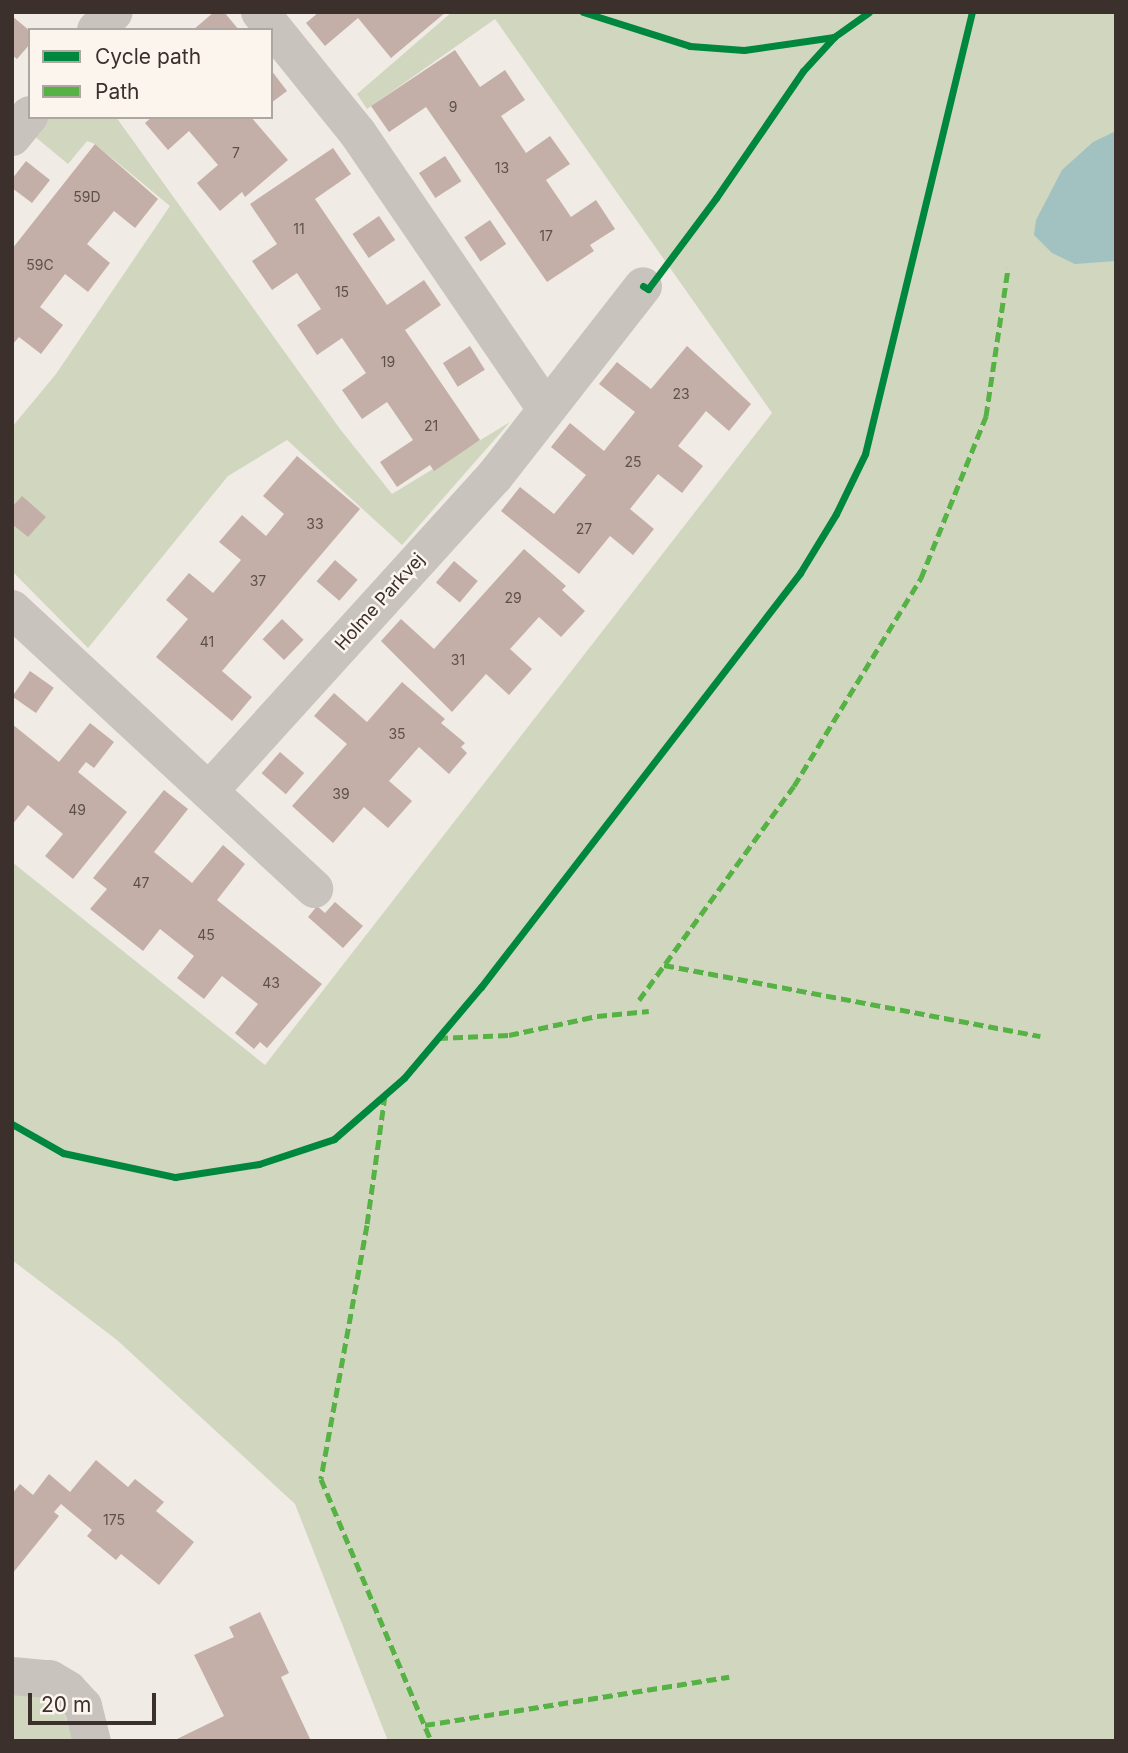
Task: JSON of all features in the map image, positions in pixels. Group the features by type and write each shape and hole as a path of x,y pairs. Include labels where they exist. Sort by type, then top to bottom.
{"street":[{"path":"98,28 114,12"},
{"path":"260,12 273,28"},
{"path":"273,28 356,132 545,408"},
{"path":"12,137 28,117"},
{"name":"Holme Parkvej","path":"209,791 494,477 545,408 643,286"},
{"path":"12,609 314,889"},
{"path":"12,1676 50,1679 68,1690 83,1706 92,1741"}],"green space":[{"path":"452,12 1116,12 1116,1741 388,1741 295,1504 117,1340 12,1260 12,862 265,1065 772,413 495,19 367,109 357,94"},
{"path":"45,119 117,119 340,429 392,494 510,422 402,545 287,440 228,476 88,648 12,571 12,427 56,374 170,206 95,144 87,141 68,164 33,135"},
{"path":"12,1694 41,1695 55,1704 65,1715 73,1741 12,1741"}],"water":[{"path":"1116,131 1116,261 1075,264 1052,253 1034,235 1036,220 1062,170 1093,142"}],"building":[{"path":"214,12 224,12 237,28 195,28"},
{"path":"319,12 446,12 391,58 358,18 325,46 306,23"},
{"path":"12,16 28,29 28,46 17,59 12,55"},
{"path":"455,50 480,87 505,70 525,100 501,116 526,153 550,136 570,164 546,180 571,217 596,200 615,229 590,245 594,251 547,282 426,107 389,132 371,106"},
{"path":"273,73 287,91 273,102"},
{"path":"150,119 253,119 288,160 245,197 242,192 220,211 197,183 218,165 189,131 168,150 145,123"},
{"path":"95,144 158,199 135,228 114,211 87,244 110,263 88,292 65,274 40,307 63,325 41,354 19,337 12,345 12,249"},
{"path":"333,148 351,174 315,199 387,305 424,280 441,305 405,330 480,440 434,471 430,465 397,487 380,462 413,440 387,402 362,419 342,390 366,373 342,338 317,355 297,325 321,309 297,273 272,290 252,261 277,244 250,204"},
{"path":"445,156 461,181 435,198 419,173"},
{"path":"26,161 50,180 32,203 12,188 12,179"},
{"path":"379,216 395,240 369,258 352,234"},
{"path":"490,220 506,244 481,261 464,237"},
{"path":"470,346 485,370 458,387 443,363"},
{"path":"687,346 751,404 729,431 706,411 678,446 703,466 682,493 658,474 630,509 654,529 633,555 610,536 579,574 501,511 520,487 554,514 586,475 551,447 570,423 604,451 635,412 599,384 617,362 651,389"},
{"path":"297,456 360,509 222,671 252,697 232,721 156,657 188,619 166,600 189,573 213,593 241,560 219,542 242,515 266,536 284,514 263,496"},
{"path":"22,496 46,517 28,537 12,524 12,507"},
{"path":"524,549 566,586 562,590 585,611 561,637 539,617 510,649 532,669 509,695 486,674 452,712 381,641 401,619 434,649"},
{"path":"335,560 358,580 339,601 317,581"},
{"path":"454,561 478,581 460,602 436,582"},
{"path":"282,619 304,640 284,660 263,639"},
{"path":"30,671 54,688 36,713 12,696"},
{"path":"402,682 445,719 441,723 465,743 461,747 467,753 449,774 419,747 389,781 412,801 388,828 364,807 333,843 292,806 347,744 314,716 334,693 367,722"},
{"path":"90,723 114,742 94,768 86,762 78,772 127,812 73,879 45,856 63,834 28,805 12,825 12,724 59,762"},
{"path":"280,752 304,773 286,794 262,773"},
{"path":"164,790 188,809 154,852 192,883 223,845 245,864 217,900 322,984 267,1048 260,1042 254,1049 235,1033 258,1004 222,976 204,999 177,978 194,956 160,929 143,951 90,909 107,889 93,878"},
{"path":"335,902 363,926 343,948 308,917 317,906 325,913"},
{"path":"96,1460 128,1487 135,1479 164,1502 156,1511 194,1542 159,1585 121,1554 116,1560 87,1536 92,1530 61,1504 54,1512 59,1516 12,1574 12,1494 20,1484 33,1495 49,1474 70,1492"},
{"path":"260,1612 289,1673 281,1677 311,1741 173,1741 224,1716 194,1655 234,1637 229,1627"}],"marked path":[{"path":"639,1000 794,786 921,578 986,416 1008,268"},
{"path":"664,965 1040,1036"},
{"path":"438,1038 509,1035 597,1016 649,1011"},
{"path":"385,1095 367,1225 321,1479 431,1741"},
{"path":"425,1725 729,1677"}],"cycle path":[{"path":"583,12 690,46 744,50 834,37"},
{"path":"643,286 648,289 716,198 803,71 834,37 869,12"},
{"path":"12,1124 63,1153 175,1177 259,1164 334,1139 404,1078 481,987 800,573 836,514 865,454 972,12"}]}
